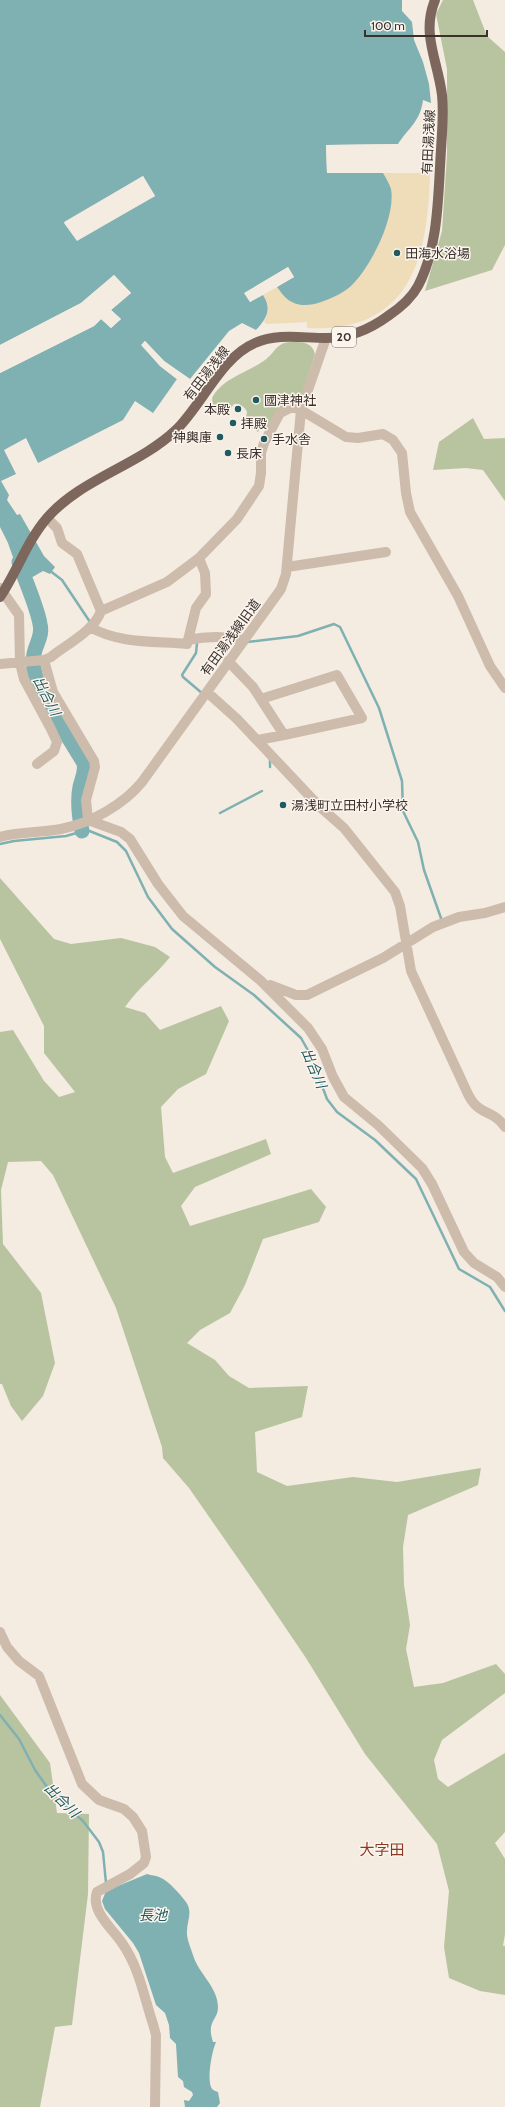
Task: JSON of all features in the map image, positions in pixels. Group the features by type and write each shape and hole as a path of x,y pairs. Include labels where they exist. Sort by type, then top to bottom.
{"main road":[{"name":"有田湯浅線","path":"1,592 37,531 47,518 75,494 149,452 162,442 183,422 229,363 245,348 261,340 276,337 326,338 359,333 395,312 415,291 426,265 437,210 443,112 441,85 428,36 430,14 435,0"}],"street":[{"name":"有田湯浅線旧道","path":"0,837 20,832 60,829 88,820 109,810 136,789 281,589 287,567 301,410 326,338"},
{"path":"101,611 167,582 199,558 237,519 256,490 260,480 261,450 280,412 288,408 301,410 346,437 358,438 383,434 393,440 402,453 406,493 410,512 458,596 490,666 505,688"},
{"path":"0,664 44,660 90,627 99,617 101,611 77,554 62,543 57,528 47,518"},
{"path":"287,567 386,552"},
{"path":"90,627 120,639 187,644 196,608 206,594 205,573 199,558"},
{"path":"1,592 20,615 20,663 27,687 57,742 54,751 37,764"},
{"path":"188,640 213,636 244,640"},
{"path":"44,660 53,692 94,761 95,767 86,800 88,820 121,832 130,839 158,884 183,916 260,980 314,1036 325,1056 337,1086 344,1097 378,1125 422,1168 432,1184 459,1244 469,1259 497,1277 505,1287"},
{"path":"228,661 245,677 284,735"},
{"path":"258,740 362,718 337,675 261,699"},
{"path":"207,692 258,740 319,806 344,828 390,886 400,906 411,971 471,1102 476,1108 496,1116 505,1127"},
{"path":"260,980 284,992 296,995 307,995 370,964 407,942 417,934 449,920 505,907"},
{"path":"0,1632 8,1647 19,1661 39,1676 82,1784 99,1800 124,1809 133,1816 142,1831 146,1857 144,1863 130,1874 102,1888 95,1897 96,1903 103,1917 122,1942 132,1960 153,2024 156,2035 155,2107"}],"green space":[{"path":"443,0 473,0 487,36 505,52 505,245 492,270 425,291 442,231 447,155 447,69 436,14"},
{"name":"國津神社","path":"289,342 301,342 308,344 315,354 299,404 293,403 283,406 268,428 262,425 258,432 245,424 247,412 245,408 240,405 234,404 225,415 214,412 212,398 222,385 259,364 278,347"},
{"path":"473,418 484,439 505,438 505,501 483,470 466,468 433,470 439,442"},
{"path":"0,878 54,939 71,944 121,938 155,947 170,957 125,1007 145,1013 160,1030 221,1006 229,1021 206,1074 178,1089 161,1107 165,1157 173,1173 266,1139 271,1154 195,1187 181,1206 190,1226 311,1189 326,1207 319,1222 263,1239 245,1285 230,1313 200,1330 187,1343 215,1360 229,1376 249,1388 308,1386 302,1417 255,1432 257,1472 287,1486 353,1477 397,1482 481,1468 478,1485 408,1515 403,1547 404,1585 410,1625 406,1649 414,1687 443,1683 496,1664 505,1674 505,1693 442,1740 434,1760 438,1779 448,1787 505,1753 505,1832 495,1843 505,1859 505,1934 503,1946 505,1946 505,1995 480,1991 449,1978 444,1947 449,1891 437,1844 365,1754 306,1658 260,1590 189,1488 163,1458 162,1447 116,1308 53,1175 41,1161 8,1162 1,1190 3,1244 41,1293 55,1363 43,1396 22,1421 11,1406 2,1384 0,1384 0,1032 13,1030 44,1081 59,1097 75,1092 44,1053 44,1026 0,939"},
{"path":"0,1695 50,1763 57,1813 89,1814 88,1894 72,2025 55,2027 40,2107 0,2107"}],"sand":[{"name":"田海水浴場","path":"383,173 430,173 424,234 417,261 406,285 391,304 369,318 342,326 307,328 307,322 267,324 264,322 268,308 267,302 263,295 277,287 284,295 340,294 351,285 368,265 378,244 381,232 387,188"}],"water":[{"path":"0,0 402,0 402,11 412,22 414,40 423,62 429,84 431,103 423,100 422,108 417,119 398,144 326,145 327,173 383,173 391,189 392,200 386,227 374,254 359,278 351,286 333,297 314,304 299,305 290,301 277,287 294,277 288,267 245,293 250,302 263,295 266,300 268,309 267,313 256,330 242,323 229,331 190,379 164,361 145,341 142,345 160,366 177,379 153,413 135,401 123,420 38,463 26,438 4,450 16,474 1,481 9,495 7,500 17,515 20,514 44,556 55,567 50,574 43,571 22,583 8,543 0,527 0,373 94,326 101,319 111,328 121,319 111,310 131,293 114,275 81,303 0,345","holes":["143,176 155,196 77,240 64,222"]},
{"name":"長池","path":"147,1874 158,1876 166,1881 186,1902 189,1909 187,1934 189,1943 199,1968 215,1993 218,2007 211,2029 213,2042 216,2042 210,2071 210,2083 211,2088 218,2092 220,2103 217,2107 185,2107 184,2100 189,2101 193,2095 192,2092 184,2087 183,2081 178,2077 176,2044 170,2038 169,2025 165,2013 156,2005 139,1953 133,1943 105,1909 102,1901 106,1891"}],"pier":[{"path":"401,144 398,146 328,147 329,171 383,171 385,173 327,173 326,145"},
{"path":"143,176 155,196 77,241 64,223","holes":["143,179 152,195 77,238 67,223"]},
{"path":"288,267 294,277 275,288 276,285 291,276 288,270 247,293 251,299 262,293 264,294 250,302 244,293"},
{"path":"114,275 131,293 111,310 121,319 111,328 101,319 94,326 0,373 0,370 93,324 100,317 111,325 118,319 109,309 128,293 114,278 82,305 0,347 0,345 81,303"},
{"path":"145,341 164,361 191,380 189,381 162,362 145,344 144,345 161,365 178,377 178,380 160,366 141,345"}],"waterway":[{"name":"出合川","path":"19,562 36,609 41,628 33,659 37,681 43,696 84,763 84,772 79,798 79,814 82,831"},
{"path":"49,570 62,580 90,622"},
{"path":"247,642 298,636 334,624 340,627 379,708 402,781 403,811 418,842 424,870 442,921"},
{"path":"197,643 196,653 182,675 203,694"},
{"path":"270,759 270,767"},
{"path":"220,813 262,791"},
{"name":"出合川","path":"0,844 14,841 66,836 87,830 117,842 126,851 148,897 172,929 215,967 254,995 301,1038 310,1054 327,1099 337,1112 375,1140 416,1179 459,1269 490,1287 505,1311"},
{"name":"出合川","path":"0,1715 19,1739 35,1770 52,1794 83,1821 99,1842 103,1852 106,1883"}],"place":[{"name":"田海水浴場","path":"397,253"},
{"name":"國津神社","path":"256,400"},
{"name":"本殿","path":"238,409"},
{"name":"拝殿","path":"233,423"},
{"name":"神輿庫","path":"220,437"},
{"name":"手水舎","path":"264,439"},
{"name":"長床","path":"228,453"},
{"name":"湯浅町立田村小学校","path":"283,805"}],"district":[{"name":"大字田","path":"382,1850"}]}
